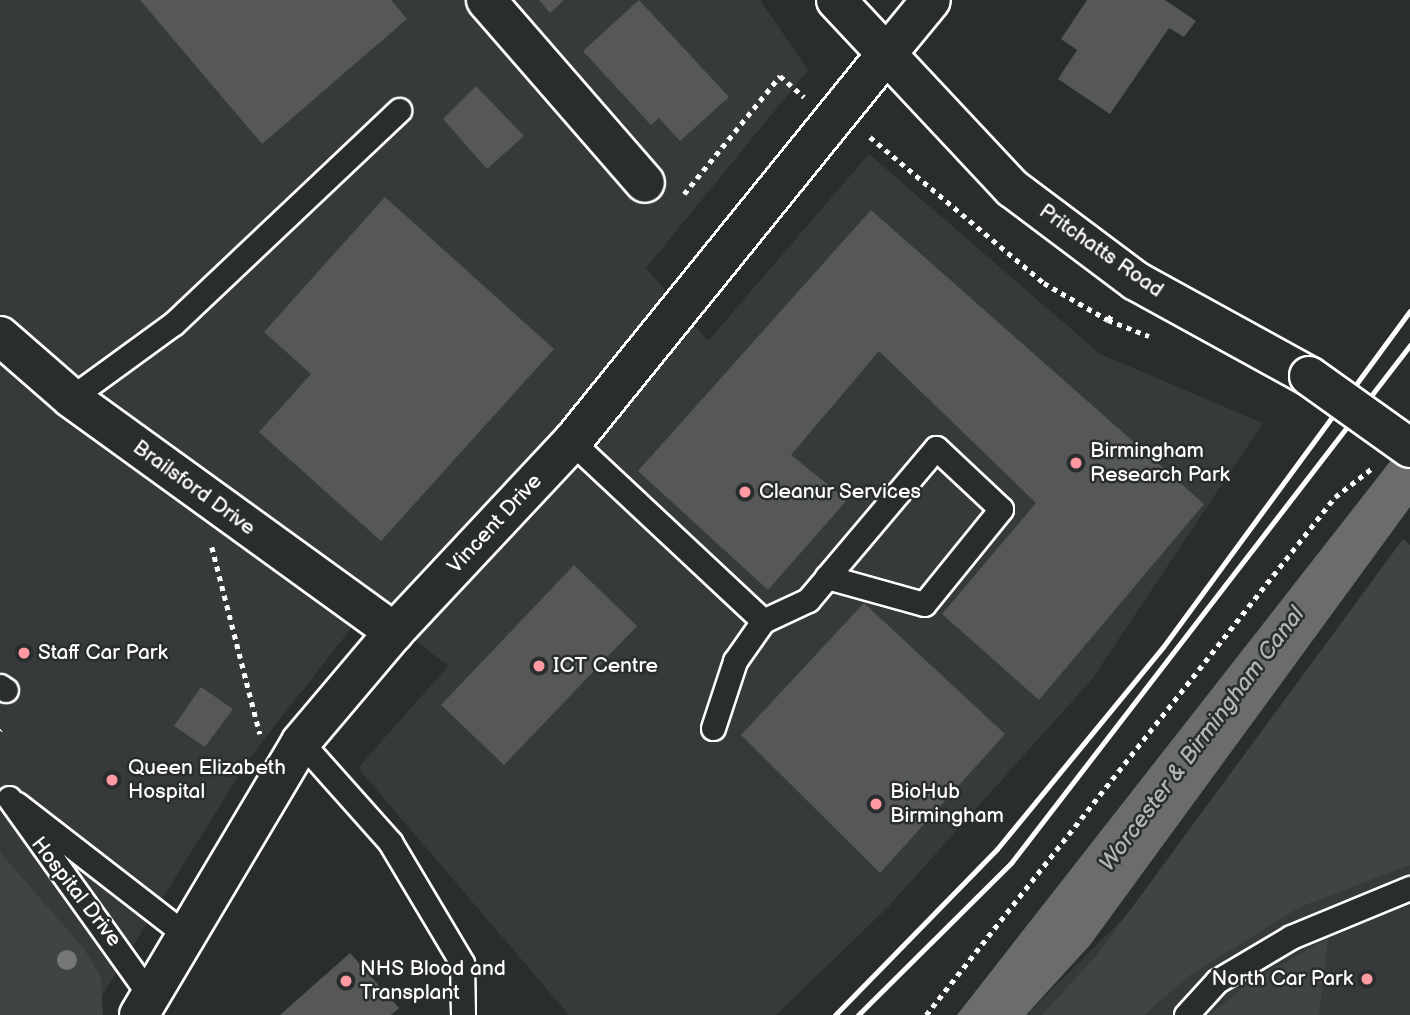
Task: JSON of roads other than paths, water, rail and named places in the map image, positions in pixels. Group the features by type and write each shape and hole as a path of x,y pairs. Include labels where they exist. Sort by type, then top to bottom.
{"street":[{"path":"486,0 645,183"},
{"name":"Pritchatts Road","path":"836,0 885,56 1012,188 1136,281 1309,376 1410,448"},
{"name":"Vincent Drive","path":"145,1005 300,742 394,632 572,442 931,0"},
{"name":"Brailsford Drive","path":"0,336 71,398 394,632"}],"lane":[{"path":"71,398 174,323 399,110"},
{"path":"572,442 763,621"},
{"path":"713,728 735,661 763,621 808,600 936,448 1001,509 923,604 828,577"},
{"path":"300,742 403,864 462,963 463,1015"},
{"path":"4,795 186,935"},
{"name":"Hospital Drive","path":"4,795 145,1005"},
{"path":"1186,1015 1217,981 1291,937 1410,887"}],"water":[{"name":"Worcester & Birmingham Canal","path":"1410,436 1410,507 1090,945 1026,1015 957,1015"}],"railway":[{"path":"835,1015 997,849 1163,647 1410,311"},
{"path":"858,1015 1011,863 1410,345"}],"place":[{"name":"Birmingham Research Park","path":"1076,463"},
{"name":"Cleanur Services","path":"745,492"},
{"name":"Staff Car Park","path":"24,653"},
{"name":"ICT Centre","path":"539,666"},
{"name":"Queen Elizabeth Hospital","path":"112,780"},
{"name":"BioHub Birmingham","path":"876,804"},
{"name":"North Car Park","path":"1367,979"},
{"name":"NHS Blood and Transplant","path":"346,981"}]}
